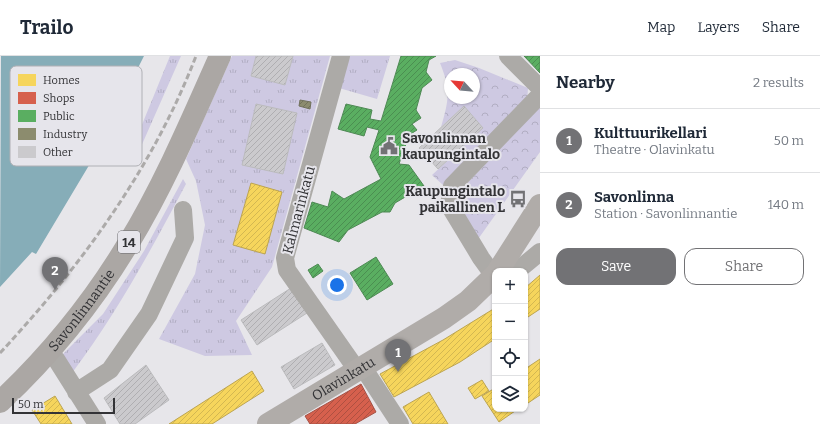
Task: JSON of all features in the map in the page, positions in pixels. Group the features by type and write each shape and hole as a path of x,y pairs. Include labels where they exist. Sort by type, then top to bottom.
{"highway":[{"name":"Savonlinnantie","path":"0,402 39,362 67,329 102,283 128,245 155,196 220,56"}],"main road":[{"name":"Olavinkatu","path":"501,268 540,205"},
{"name":"Olavinkatu","path":"268,424 290,418 360,368 444,318 468,301 492,280"}],"street":[{"name":"Kalmarinkatu","path":"341,56 285,258 287,270 400,424"},
{"path":"508,56 540,88"},
{"path":"492,273 473,246 449,205 452,186 540,95"},
{"path":"76,392 110,370 149,314 185,238 183,210"},
{"path":"521,268 540,252"},
{"path":"56,359 96,424"}],"green space":[{"path":"170,56 181,56 142,144 142,125"},
{"path":"232,56 330,56 272,267 236,321 252,355 205,356 159,339 195,274 205,225 196,181 186,159"},
{"path":"350,56 390,56 377,99 339,88"},
{"path":"455,60 479,68 444,68 444,72 440,63"},
{"path":"480,68 528,88 527,103 443,185 432,175 483,128 464,106 441,127 447,104 480,104"},
{"path":"540,106 540,152 476,242 456,195"},
{"path":"183,179 186,184 146,257 119,304 72,373 61,356 103,314 144,251"}],"water":[{"path":"1,56 144,56 139,66 10,66 10,166 89,166 36,254 32,252 0,287"}],"building: Homes":[{"path":"251,183 282,192 265,254 233,245"},
{"path":"540,275 540,309 528,317 528,304 528,285"},
{"path":"492,310 492,341 460,362 394,397 380,374 443,340"},
{"path":"540,359 540,395 528,403 528,376 528,367"},
{"path":"252,371 264,391 212,424 169,424"},
{"path":"482,380 489,391 475,399 468,388"},
{"path":"492,390 492,411 482,396"},
{"path":"429,392 448,424 413,424 403,407"},
{"path":"55,396 72,424 41,424 32,410"},
{"path":"492,412 514,412 499,422"}],"building: Shops":[{"path":"361,384 376,412 355,424 310,424 305,416"}],"building: Public":[{"name":"Savonlinnan kaupungintalo","path":"401,56 436,56 429,60 426,72 432,80 422,88 416,110 421,118 412,124 417,130 409,135 399,164 409,165 424,186 395,203 390,212 382,212 348,230 339,242 304,228 312,202 328,207 332,191 344,199 381,179 370,157 379,130 367,127 364,136 338,129 346,104 372,110 370,119 381,121"},
{"path":"524,56 540,56 540,73"},
{"path":"376,257 393,284 367,300 350,273"},
{"path":"318,264 323,271 313,278 308,270"}],"building: Industry":[{"path":"300,100 311,102 310,109 299,106"}],"building: Other":[{"path":"256,56 293,56 285,85 251,76"},
{"path":"256,104 297,113 283,174 242,165"},
{"path":"464,106 483,128 438,169 419,148"},
{"path":"291,288 307,313 257,345 241,320"},
{"path":"322,343 335,365 294,389 281,367"},
{"path":"146,365 169,400 135,424 120,424 104,398"}],"railway":[{"path":"142,166 159,137 179,97 196,56"},
{"path":"0,353 59,286 112,214 142,166"}],"place":[{"name":"Savonlinnan kaupungintalo","path":"389,146"},
{"name":"Kaupungintalo paikallinen L","path":"518,199"},
{"name":"Savonlinna","path":"55,290"},
{"name":"Kulttuurikellari","path":"398,372"}]}
